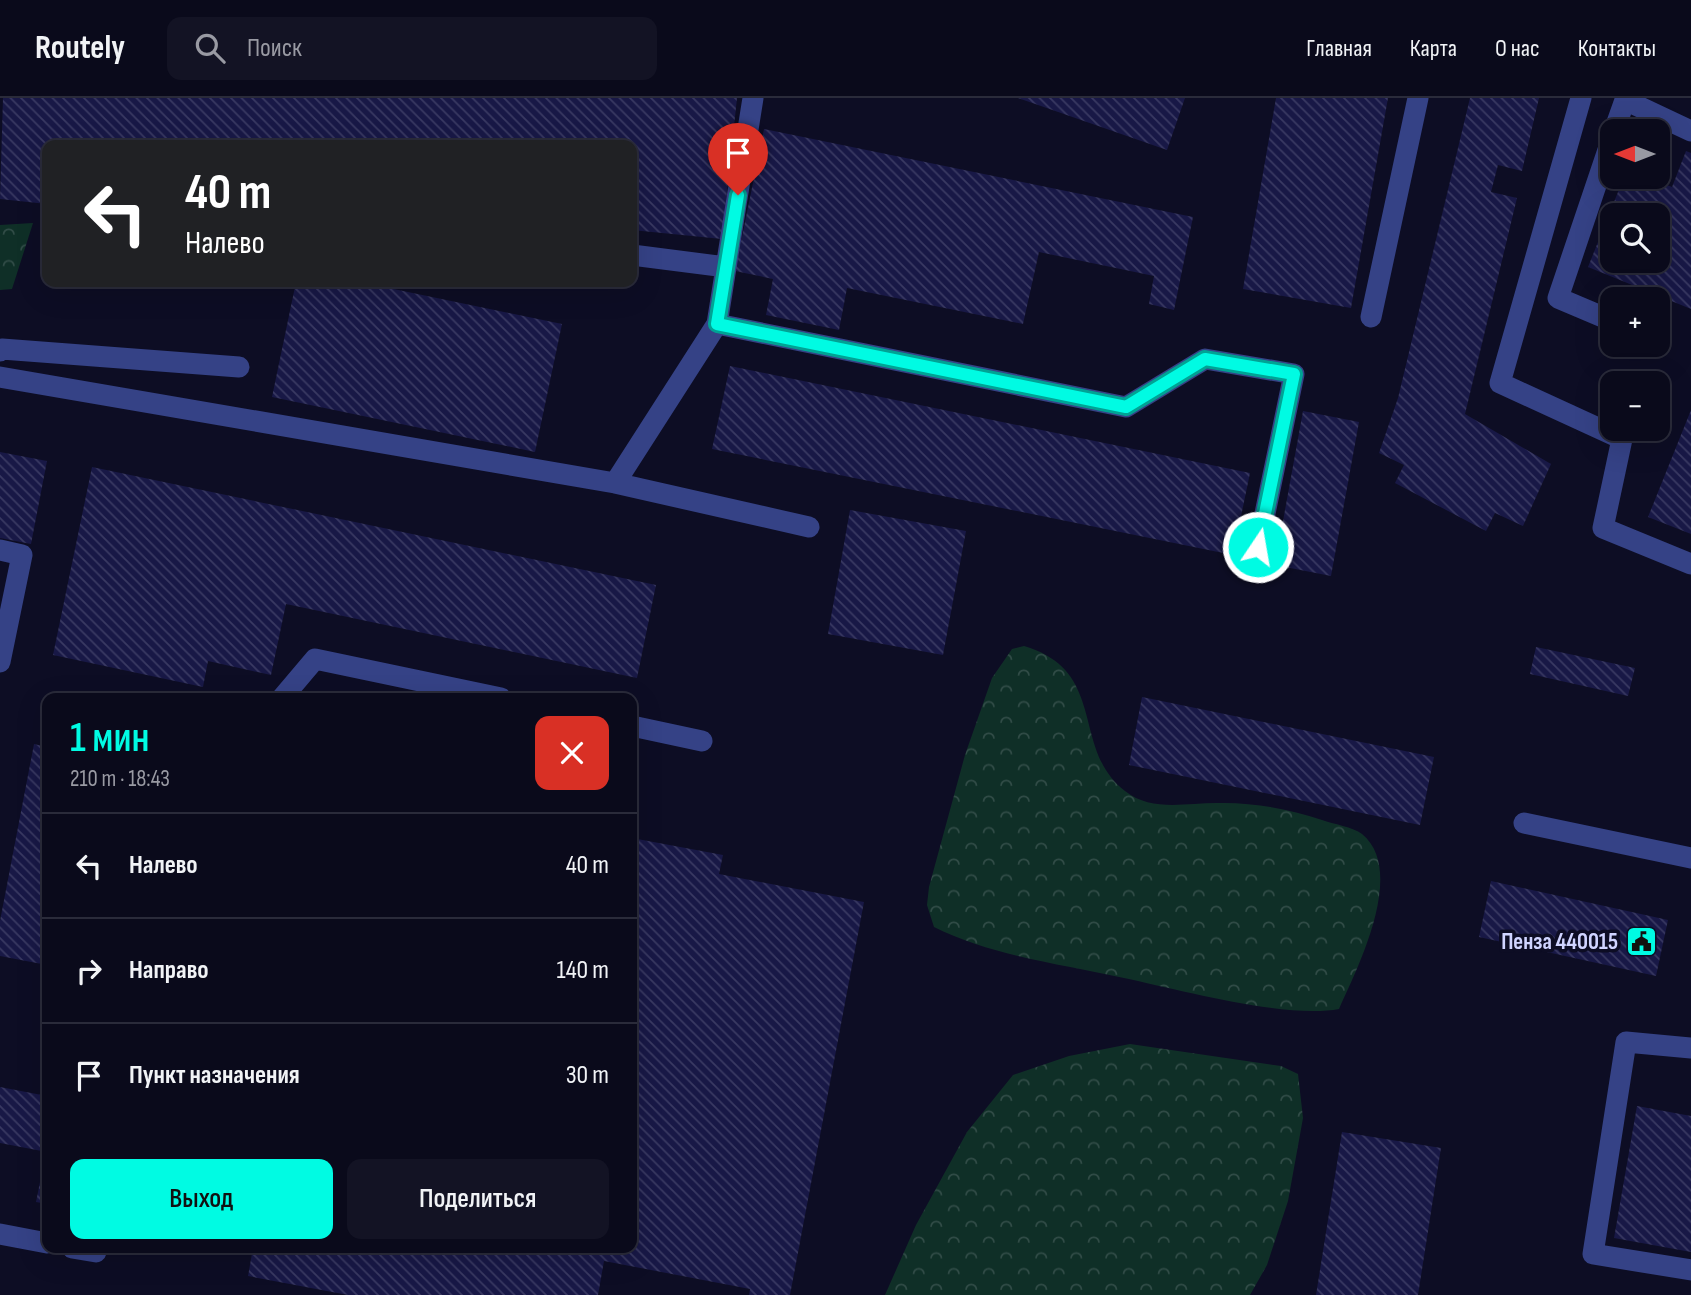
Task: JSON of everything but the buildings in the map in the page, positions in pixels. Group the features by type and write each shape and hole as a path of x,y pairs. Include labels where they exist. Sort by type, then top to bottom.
{"lane":[{"path":"615,483 717,324 753,98"},
{"path":"1371,317 1418,98"},
{"path":"1581,98 1500,383 1622,439 1603,528 1691,564"},
{"path":"1618,119 1625,100 1665,119"},
{"path":"1670,121 1691,131"},
{"path":"1600,174 1558,298 1600,316"},
{"path":"637,256 726,267"},
{"path":"717,324 1126,407 1205,359 1294,374 1258,547"},
{"path":"0,351 2,349 239,367"},
{"path":"0,377 615,483 809,527"},
{"path":"0,550 22,555 0,662"},
{"path":"286,693 315,659 476,693"},
{"path":"637,727 702,741"},
{"path":"1524,824 1691,858"},
{"path":"1691,1048 1626,1042 1593,1254 1691,1270"},
{"path":"0,1234 42,1242"}],"green space":[{"path":"33,223 12,289 0,290 0,225"},
{"path":"1024,646 1050,658 1068,673 1079,692 1098,754 1108,774 1135,798 1169,805 1230,803 1270,807 1343,826 1362,834 1375,851 1380,871 1379,895 1366,946 1339,1009 1291,1010 1203,996 1003,952 934,927 927,905 929,887 965,755 992,678 1012,649"},
{"path":"1130,1044 1281,1066 1298,1074 1303,1118 1288,1201 1267,1265 1250,1295 885,1295 916,1225 967,1132 1013,1075 1069,1056"}],"place":[{"name":"Пенза 440015","path":"1641,941"}],"route":[{"path":"738,195 717,324 1126,407 1205,359 1294,374 1258,547"}]}
